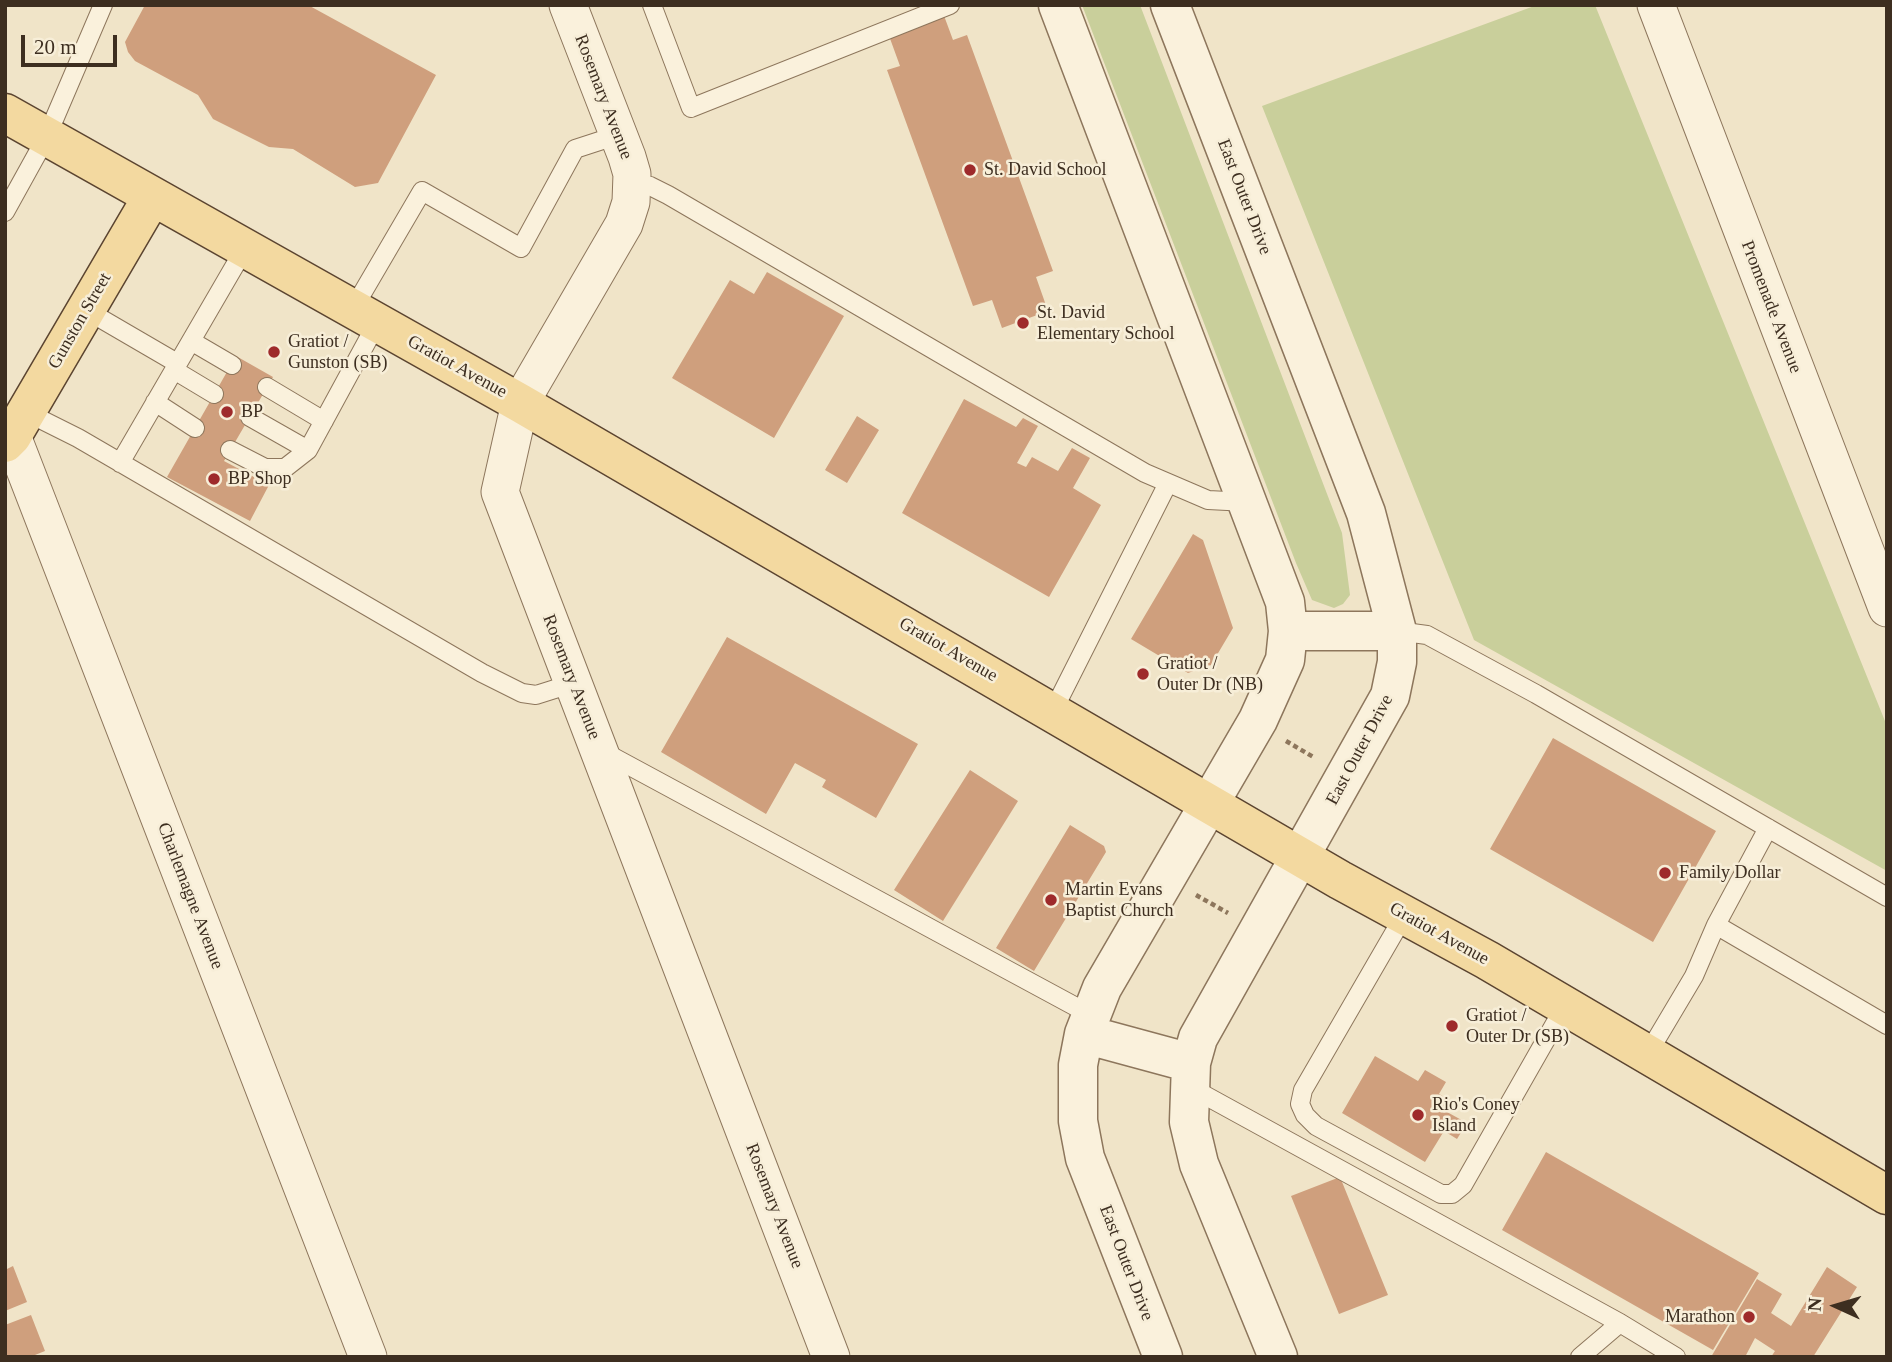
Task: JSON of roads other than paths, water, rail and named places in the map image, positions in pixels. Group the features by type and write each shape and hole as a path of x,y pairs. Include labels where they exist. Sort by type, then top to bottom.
{"main road":[{"name":"Gratiot Avenue","path":"5,113 520,403 1887,1195"},
{"name":"Gunston Street","path":"15,430 152,197"}],"street":[{"name":"Rosemary Avenue","path":"568,5 632,174 631,202 624,224 520,403 500,492 831,1357"},
{"name":"East Outer Drive","path":"1058,5 1285,602 1288,631 1285,660 1258,720 1102,988 1088,1025 1076,1093 1085,1158 1163,1357"},
{"name":"East Outer Drive","path":"1170,5 1366,513 1397,631 1397,662 1390,696 1198,1038 1190,1074 1189,1122 1199,1164 1278,1357"},
{"name":"Promenade Avenue","path":"1656,5 1887,608"},
{"name":"Charlemagne Avenue","path":"15,430 368,1357"},
{"path":"1288,631 1397,631"},
{"path":"1088,1025 1190,1074"}],"lane":[{"path":"5,212 47,136 103,5"},
{"path":"652,5 691,108 950,5"},
{"path":"230,450 265,468 285,468 308,450 324,421 365,316 422,191 521,248 575,149 618,135"},
{"path":"632,183 650,186 668,195 1167,485 1208,500 1247,502"},
{"path":"120,463 245,248"},
{"path":"86,310 214,394"},
{"path":"191,341 232,365"},
{"path":"267,387 324,421"},
{"path":"155,402 195,428"},
{"path":"250,417 308,450"},
{"path":"15,430 120,463 482,673 522,693 536,695 574,682"},
{"path":"1053,711 1167,485"},
{"path":"1397,631 1427,635 1536,694 1887,897"},
{"path":"599,749 1088,1025"},
{"path":"1647,1055 1694,976 1716,925 1768,828"},
{"path":"1405,914 1303,1090 1300,1104 1305,1115 1316,1126 1441,1194 1452,1194 1463,1185 1564,1006"},
{"path":"1716,925 1887,1025"},
{"path":"1190,1074 1676,1357"},
{"path":"1580,1357 1620,1323"}],"place":[{"name":"St. David School","path":"970,170"},
{"name":"St. David Elementary School","path":"1023,323"},
{"name":"Gratiot / Gunston (SB)","path":"274,352"},
{"name":"BP","path":"227,412"},
{"name":"BP Shop","path":"214,479"},
{"name":"Gratiot / Outer Dr (NB)","path":"1143,674"},
{"name":"Family Dollar","path":"1665,873"},
{"name":"Martin Evans Baptist Church","path":"1051,900"},
{"name":"Gratiot / Outer Dr (SB)","path":"1452,1026"},
{"name":"Rio's Coney Island","path":"1418,1115"},
{"name":"Marathon","path":"1749,1317"}]}
